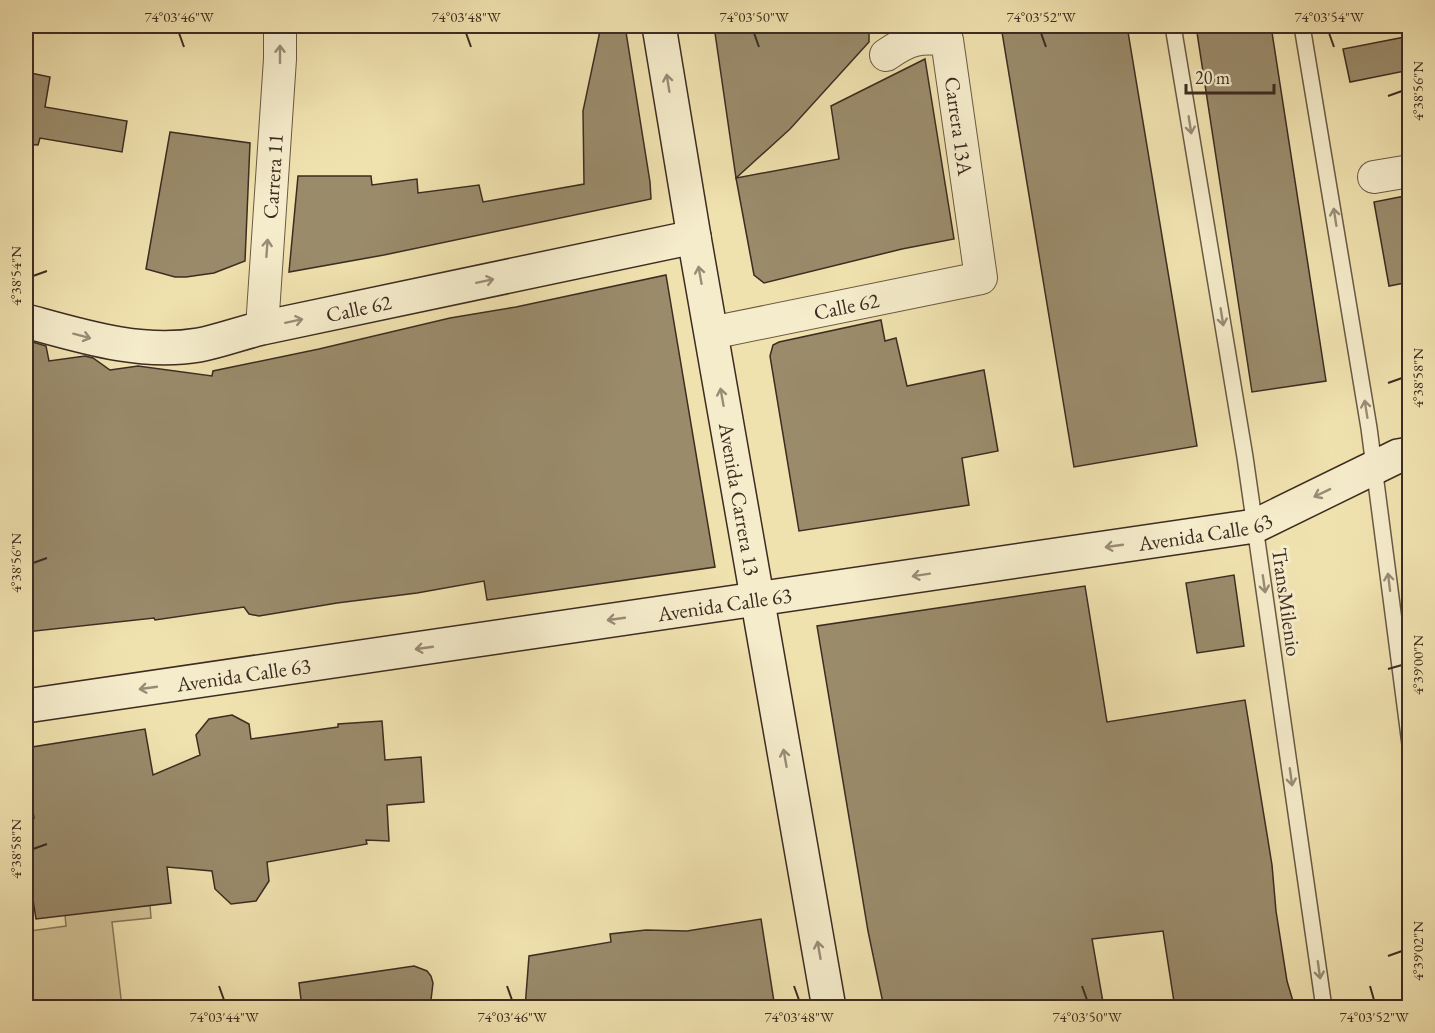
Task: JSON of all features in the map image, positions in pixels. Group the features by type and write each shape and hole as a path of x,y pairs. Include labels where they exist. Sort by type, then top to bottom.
{"main road":[{"name":"Avenida Carrera 13","path":"659,26 829,1008"},
{"name":"Calle 62","path":"26,321 104,342 156,348 198,345 262,328 694,237"},
{"name":"Avenida Calle 63","path":"26,706 1255,526 1374,467 1398,456 1410,454"}],"street":[{"name":"Carrera 11","path":"262,328 280,59 280,26"},
{"name":"Carrera 13A","path":"886,55 904,42 926,37 948,40 981,278"},
{"path":"1374,177 1410,171"},
{"name":"Calle 62","path":"711,333 981,278"}],"lane":[{"name":"TransMilenio","path":"1173,26 1255,526 1324,1008"},
{"path":"1302,26 1359,364 1410,744"}],"shaded area":[{"path":"26,905 30,931 66,926 65,915 150,905 151,918 112,922 122,1007 26,1007"}],"building":[{"path":"601,26 625,26 651,199 384,255 289,272 298,176 371,176 372,185 417,179 418,193 479,185 483,202 584,184 583,111"},
{"path":"714,26 869,26 869,42 790,129 736,178"},
{"path":"1001,26 1127,26 1197,446 1074,467"},
{"path":"1196,26 1271,26 1326,381 1252,392"},
{"path":"1410,36 1410,70 1350,82 1343,49"},
{"path":"925,59 954,239 902,249 764,283 754,275 736,178 839,159 831,106"},
{"path":"26,72 50,77 45,107 127,121 122,152 40,138 38,145 26,144"},
{"path":"170,132 250,143 245,261 214,273 186,277 175,277 146,269"},
{"path":"1410,195 1410,282 1389,286 1374,202"},
{"path":"666,275 715,567 487,600 484,581 259,616 249,614 244,607 155,620 154,618 26,632 26,340 46,346 49,361 85,356 93,358 110,370 138,366 212,376 213,371 450,318 516,307"},
{"path":"881,320 885,341 896,338 907,386 984,370 998,451 962,458 969,505 799,531 770,356 773,345"},
{"path":"1234,575 1244,646 1197,653 1186,583"},
{"path":"1085,586 1107,722 1245,700 1272,865 1276,911 1287,981 1295,1008 1175,1008 1163,931 1092,939 1104,1008 884,1008 868,931 817,626"},
{"path":"232,715 249,724 251,739 338,727 338,724 382,721 385,760 421,757 424,802 387,805 389,841 366,840 367,844 267,862 269,881 256,901 231,904 215,889 212,871 167,867 171,903 36,919 26,854 26,819 34,818 26,764 26,748 145,729 153,775 200,755 196,735 209,719"},
{"path":"761,919 775,1008 525,1008 529,956 611,942 610,934 646,930 687,931"},
{"path":"414,966 427,971 431,976 433,983 430,1008 302,1008 299,983"}]}
